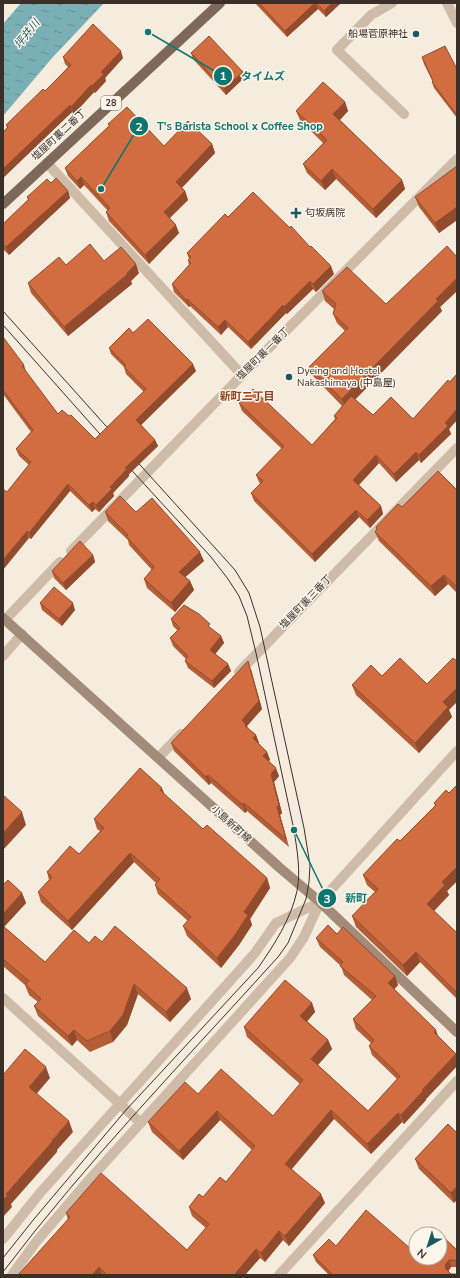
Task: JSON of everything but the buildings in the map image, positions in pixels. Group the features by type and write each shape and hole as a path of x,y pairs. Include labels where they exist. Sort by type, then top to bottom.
{"main road":[{"name":"塩屋町裏二番丁","path":"3,204 220,3"},
{"name":"小島新町線","path":"4,619 320,902 457,1032"}],"street":[{"path":"392,3 371,15 338,50 404,114"},
{"path":"448,3 457,23"},
{"name":"塩屋町裏一番丁","path":"4,619 242,375 457,159"},
{"path":"47,163 242,375"},
{"name":"塩屋町裏三番丁","path":"235,677 457,448"},
{"path":"3,656 22,634"},
{"path":"158,758 186,729"},
{"path":"12,1275 36,1242 290,958 304,937 320,902 457,751"},
{"path":"3,1239 40,1192 255,953 276,923 320,902"},
{"path":"3,998 141,1123"},
{"path":"279,1275 457,1081"}],"water":[{"name":"坪井川","path":"21,3 104,3 52,58 3,116 3,24"}],"tram line":[{"path":"3,311 114,435"},
{"path":"3,325 107,442"},
{"path":"3,1272 68,1190 102,1151 278,957 288,943 306,899 309,882 310,865 304,828 260,627 249,593 235,570 132,456"},
{"path":"3,1258 126,1110 258,968 276,941 286,922 291,912 297,891 299,868 294,830 256,653 247,616 239,596 211,557 125,463"}],"place":[{"name":"タイムズ","path":"148,32"},
{"name":"船場菅原神社","path":"416,34"},
{"name":"T's Barista School x Coffee Shop","path":"101,189"},
{"name":"匂坂病院","path":"296,213"},
{"name":"Dyeing and Hostel Nakashimaya (中島屋)","path":"289,377"},
{"name":"新町","path":"294,830"}],"district":[{"name":"新町二丁目","path":"247,396"}]}
